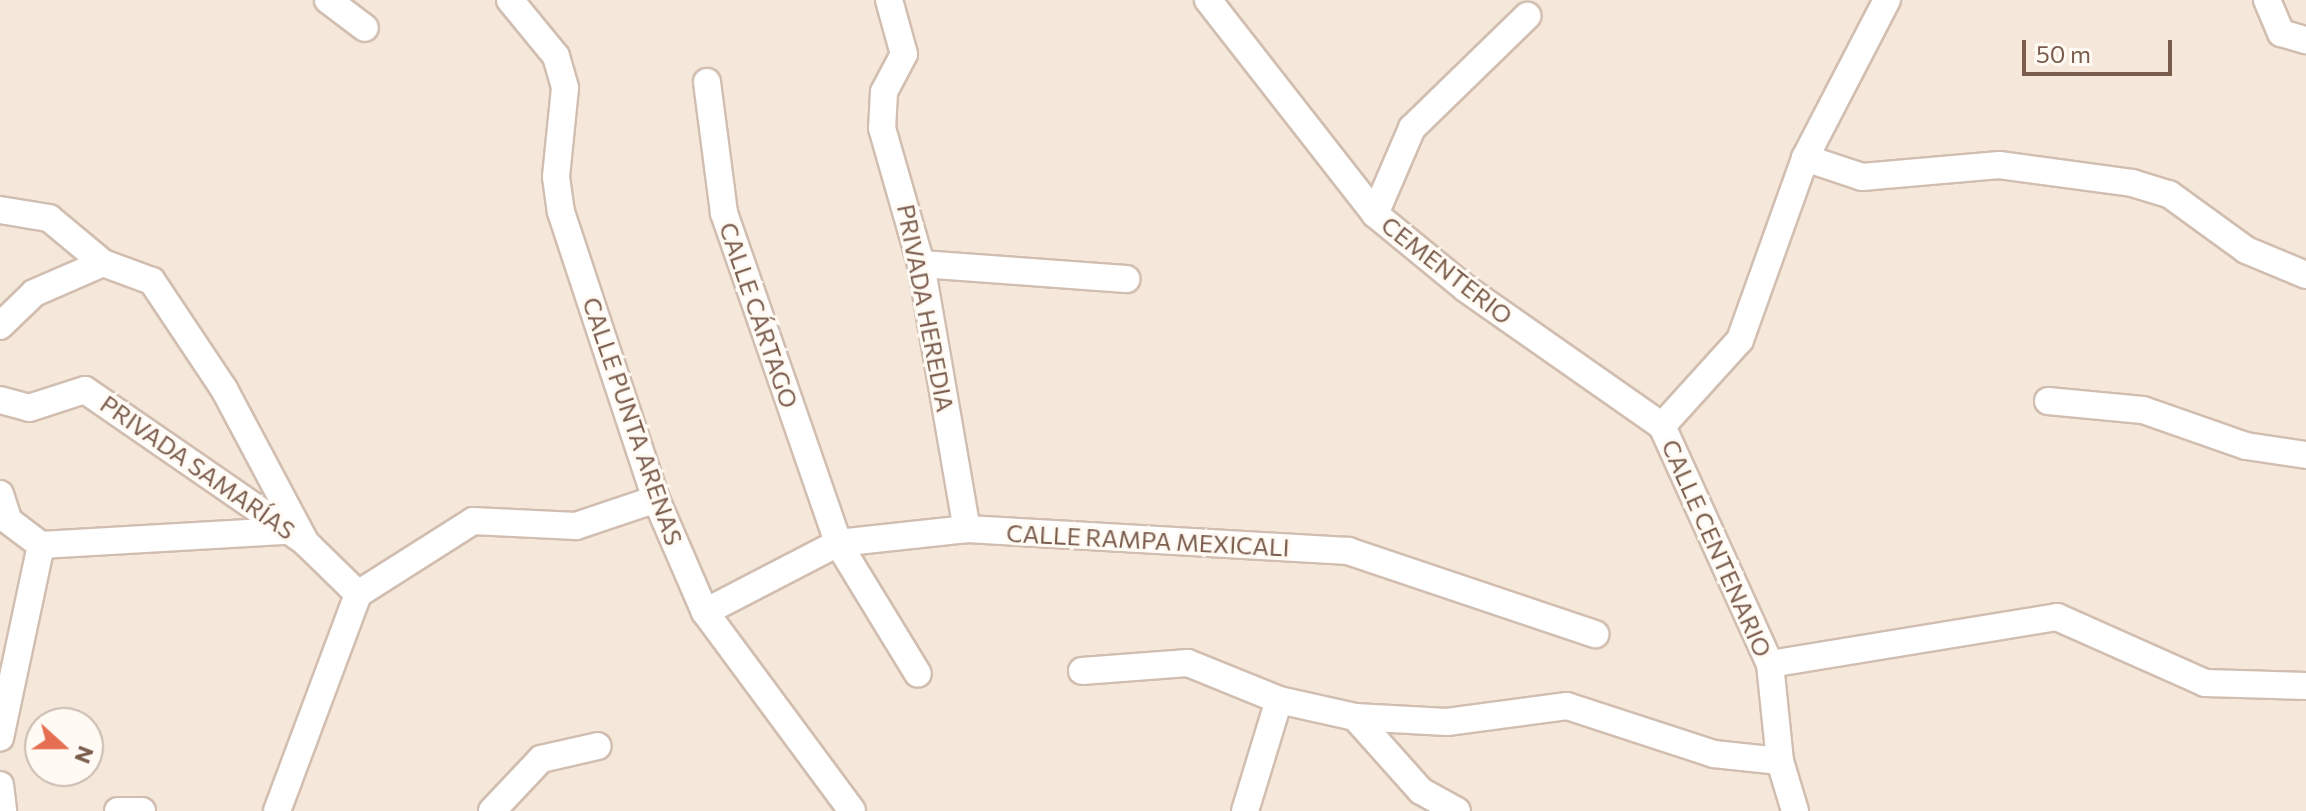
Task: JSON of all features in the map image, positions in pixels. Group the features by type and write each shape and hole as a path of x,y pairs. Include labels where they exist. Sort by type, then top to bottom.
{"street":[{"path":"328,0 365,28"},
{"name":"CALLE PUNTA ARENAS","path":"510,0 556,56 565,88 556,177 561,212 656,499 705,612 852,811"},
{"name":"PRIVADA HEREDIA","path":"889,0 904,54 884,92 882,128 921,264 967,529"},
{"name":"CEMENTERIO","path":"1208,0 1375,214 1465,288 1662,426"},
{"path":"1662,426 1740,340 1805,158 1887,0"},
{"path":"2267,0 2281,33 2306,40"},
{"path":"1375,214 1412,128 1527,16"},
{"name":"CALLE CÁRTAGO","path":"707,82 724,213 838,543 918,674"},
{"path":"1805,158 1862,177 1999,165 2132,183 2169,194 2246,250 2306,275"},
{"path":"0,210 49,218 103,263 152,281 224,389 296,537 358,594"},
{"path":"0,326 34,293 103,263"},
{"path":"921,264 1126,279"},
{"name":"PRIVADA SAMARÍAS","path":"0,400 29,408 85,390 296,537"},
{"path":"2048,401 2143,410 2246,446 2306,455"},
{"name":"CALLE CENTENARIO","path":"1662,426 1770,664 1780,761 1795,811"},
{"path":"0,494 5,522 41,545 119,535 296,537"},
{"path":"277,811 358,594 473,521 576,526 656,499"},
{"name":"CALLE RAMPA MEXICALI","path":"705,612 838,543 967,529 1348,551 1595,634"},
{"path":"0,738 41,545"},
{"path":"1770,664 2057,617 2205,683 2306,686"},
{"path":"1082,671 1188,663 1279,700 1355,717 1447,722 1567,706 1714,754 1780,761"},
{"path":"1245,811 1279,700"},
{"path":"1355,717 1421,791 1457,811"},
{"path":"492,811 541,759 598,746"},
{"path":"0,785 3,811"},
{"path":"118,811 142,811"}],"shaded area":[{"path":"0,0 2306,0 2306,811 0,811"}]}
